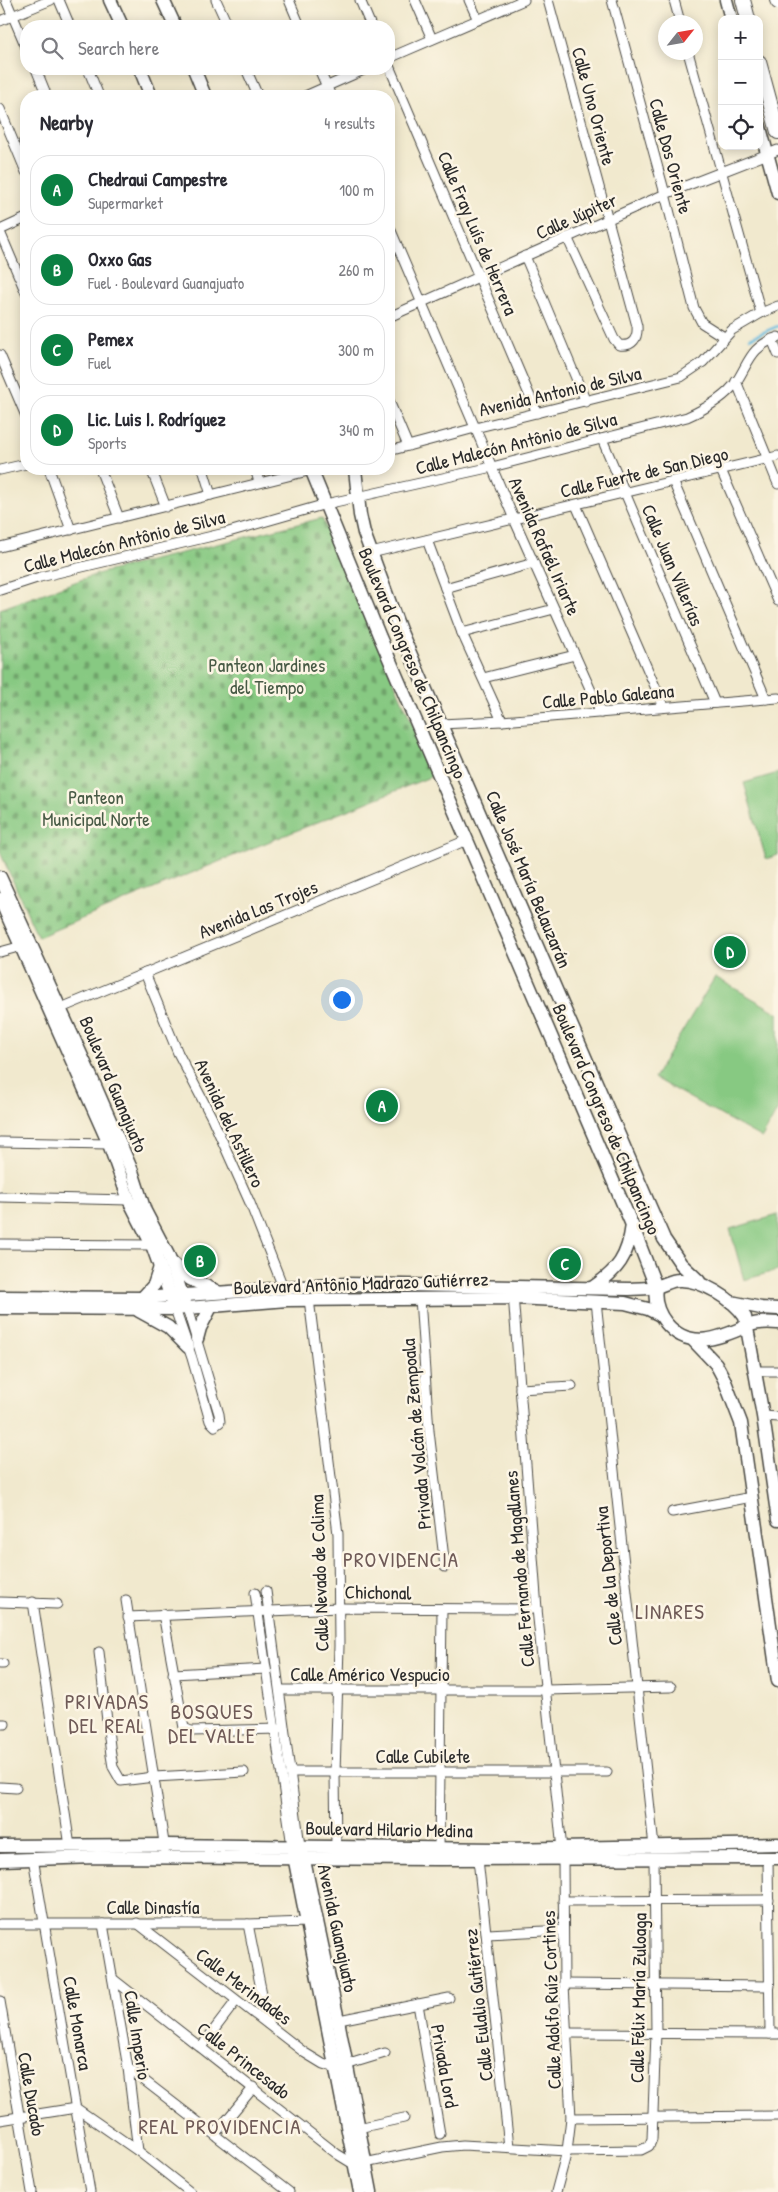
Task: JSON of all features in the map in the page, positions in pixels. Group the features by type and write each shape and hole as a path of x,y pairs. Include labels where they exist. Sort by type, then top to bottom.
{"main road":[{"path":"743,0 747,15"},
{"path":"763,77 778,132"}],"street":[{"path":"6,0 20,33"},
{"path":"0,21 51,0"},
{"path":"59,0 67,20"},
{"path":"110,0 119,20"},
{"path":"163,0 172,20"},
{"path":"216,0 225,20"},
{"path":"289,0 297,20"},
{"path":"360,0 368,20"},
{"path":"415,0 432,39"},
{"path":"469,0 478,20"},
{"name":"Calle Uno Oriente","path":"548,0 637,332 636,339 628,345 619,345 614,339 567,237"},
{"name":"Calle Dos Oriente","path":"612,0 694,308 700,320 724,337"},
{"path":"674,0 678,15"},
{"path":"726,0 730,15"},
{"path":"395,55 520,1"},
{"path":"690,60 761,313"},
{"path":"39,75 45,90"},
{"path":"90,75 97,90"},
{"path":"142,75 149,90"},
{"path":"196,75 203,90"},
{"path":"249,75 255,90"},
{"path":"321,75 328,90"},
{"path":"319,90 353,75"},
{"name":"Calle Fray Luís de Herrera","path":"393,75 537,414"},
{"path":"0,109 20,157"},
{"path":"763,132 772,151 778,193"},
{"name":"Calle Júpiter","path":"395,314 665,194 772,151"},
{"path":"20,221 0,231 20,279"},
{"name":"Avenida Rafaél Iriarte","path":"395,240 514,519 601,713"},
{"path":"525,256 586,402"},
{"name":"Avenida Antonio de Silva","path":"395,449 476,431 681,377 703,362 732,330 761,313 778,306"},
{"path":"775,338 778,354"},
{"name":"Calle Malecón Antônio de Silva","path":"0,590 40,577 225,533 326,504 687,417 711,404 736,382 754,351 775,338"},
{"path":"0,356 20,402"},
{"path":"736,382 778,484"},
{"path":"395,415 408,446"},
{"name":"Calle Juan Villerías","path":"602,439 714,703"},
{"name":"Calle Fuerte de San Diego","path":"371,553 778,456"},
{"path":"0,470 20,465"},
{"path":"721,470 778,601"},
{"path":"51,475 72,530"},
{"path":"102,475 119,518"},
{"path":"154,475 166,507"},
{"path":"205,475 211,495"},
{"path":"257,475 259,482"},
{"path":"0,547 288,475"},
{"name":"Boulevard Congreso de Chilpancingo","path":"315,475 379,635 632,1225 656,1287 655,1295 660,1315"},
{"name":"Calle José María Belauzarán","path":"356,475 360,515 371,553 400,630 668,1246 685,1268 705,1286"},
{"path":"673,481 766,698"},
{"path":"576,505 664,707"},
{"path":"428,540 462,634 502,721"},
{"path":"445,588 534,563"},
{"path":"462,634 554,608"},
{"path":"483,678 575,655"},
{"name":"Calle Pablo Galeana","path":"442,724 502,721 778,698"},
{"name":"Avenida Las Trojes","path":"61,1008 467,840"},
{"name":"Boulevard Guanajuato","path":"0,877 61,1008 132,1172 181,1309"},
{"name":"Boulevard Guanajuato","path":"0,899 109,1144 129,1200 152,1246 165,1264"},
{"path":"0,952 22,946"},
{"name":"Avenida del Astillero","path":"146,973 178,1053 212,1118 250,1203 283,1287"},
{"path":"594,1134 615,1126"},
{"path":"0,1142 109,1144"},
{"path":"0,1197 129,1200"},
{"path":"592,1288 607,1278 623,1258 629,1242 632,1225"},
{"path":"0,1244 152,1246"},
{"path":"142,1298 154,1285 165,1264 190,1279 218,1292"},
{"name":"Boulevard Antônio Madrazo Gutiérrez","path":"0,1308 181,1309 308,1299 420,1298 592,1288 656,1287 678,1280 688,1280 705,1286"},
{"name":"Boulevard Antônio Madrazo Gutiérrez","path":"0,1297 142,1298 346,1284 513,1292 635,1305 660,1315"},
{"path":"705,1286 728,1301 742,1314 747,1326 774,1464 777,1513 756,1518"},
{"name":"Calle Fernando de Magallanes","path":"513,1292 538,1609 563,1854"},
{"name":"Privada Volcán de Zempoala","path":"420,1298 429,1432 445,1567"},
{"name":"Calle Nevado de Colima","path":"308,1299 338,1534 336,1847"},
{"name":"Calle de la Deportiva","path":"596,1301 654,1853"},
{"path":"728,1301 761,1308 778,1308"},
{"path":"181,1309 192,1343 219,1414 220,1422 217,1426 213,1426 210,1421 192,1343 212,1307"},
{"path":"136,1310 168,1327 192,1343"},
{"path":"660,1315 668,1325 694,1341 716,1364 734,1400 742,1430 756,1518 778,1681"},
{"path":"694,1341 714,1338 763,1322 778,1323"},
{"path":"755,1371 778,1371"},
{"path":"520,1389 572,1386"},
{"path":"764,1416 778,1417"},
{"path":"672,1512 752,1497"},
{"name":"Avenida Guanajuato","path":"266,1591 291,1772 298,1852 307,1922 333,2021"},
{"name":"Avenida Guanajuato","path":"255,1593 274,1729 360,2164 371,2192"},
{"path":"126,1600 165,1851"},
{"path":"0,1602 57,1604"},
{"path":"33,1602 70,1846"},
{"name":"Chichonal","path":"128,1617 163,1614 339,1608 538,1609"},
{"path":"439,1849 442,1610"},
{"path":"163,1614 180,1718 186,1730 284,1728"},
{"path":"99,1652 110,1755 116,1775 121,1781 154,1776 244,1772"},
{"path":"173,1674 266,1669"},
{"name":"Calle Américo Vespucio","path":"280,1690 337,1688 440,1691 671,1688"},
{"name":"Calle Cubilete","path":"291,1772 606,1772"},
{"path":"0,1787 16,1788"},
{"name":"Boulevard Hilario Medina","path":"654,1853 778,1844"},
{"name":"Boulevard Hilario Medina","path":"0,1846 70,1846 165,1851 298,1852 478,1859 563,1854 654,1853 773,1858"},
{"name":"Boulevard Hilario Medina","path":"298,1852 336,1847 563,1854"},
{"name":"Boulevard Hilario Medina","path":"0,1860 165,1851"},
{"name":"Calle Félix María Zuloaga","path":"566,2150 641,2150 649,2146 652,2139 656,2033 654,1853"},
{"name":"Calle Adolfo Ruíz Cortines","path":"556,2192 572,2118 564,1984 563,1854"},
{"name":"Calle Monarca","path":"33,1858 90,2192"},
{"path":"566,2033 774,2034 770,1986 769,1900 773,1858"},
{"name":"Calle Eulalio Gutiérrez","path":"478,1859 488,1934 510,2147"},
{"path":"564,1900 769,1900"},
{"name":"Calle Dinastía","path":"0,1924 248,1924 307,1922"},
{"name":"Calle Merindades","path":"137,1923 305,2053 323,2064 341,2066"},
{"name":"Calle Imperio","path":"103,1924 128,2068 138,2151"},
{"path":"248,1924 268,2024"},
{"path":"488,1934 563,1930"},
{"name":"Calle Princesado","path":"113,1979 254,2087 337,2154 360,2164"},
{"path":"564,1984 770,1986"},
{"path":"333,2021 449,1998"},
{"path":"201,2047 236,2000"},
{"name":"Calle Ducado","path":"0,2001 32,2192"},
{"name":"Privada Lord","path":"418,2004 440,2134"},
{"path":"341,2066 385,2053"},
{"name":"Avenida Guanajuato","path":"341,2066 358,2128 360,2192"},
{"path":"128,2068 289,2192"},
{"path":"215,2134 254,2087"},
{"path":"0,2120 76,2108 138,2151 190,2192"},
{"path":"572,2118 778,2116"},
{"path":"358,2128 404,2118"},
{"path":"360,2164 442,2146 463,2145 566,2150"}],"green space":[{"path":"322,518 435,775 38,937 0,852 0,609 97,574"},
{"path":"778,773 778,855 766,859 744,783"},
{"path":"715,977 778,1013 778,1109 762,1138 654,1078"},
{"path":"778,1215 778,1270 744,1280 730,1229"}],"waterway":[{"path":"750,338 778,326"}],"place":[{"name":"Lic. Luis I. Rodríguez","path":"730,952"},
{"name":"Chedraui Campestre","path":"382,1106"},
{"name":"Oxxo Gas","path":"200,1261"},
{"name":"Pemex","path":"565,1264"}],"district":[{"name":"PROVIDENCIA","path":"401,1559"},
{"name":"LINARES","path":"670,1611"},
{"name":"PRIVADAS DEL REAL","path":"107,1713"},
{"name":"BOSQUES DEL VALLE","path":"212,1723"},
{"name":"REAL PROVIDENCIA","path":"220,2126"}],"park label":[{"name":"Panteon Jardines del Tiempo","path":"267,676"},
{"name":"Panteon Municipal Norte","path":"96,808"}]}
